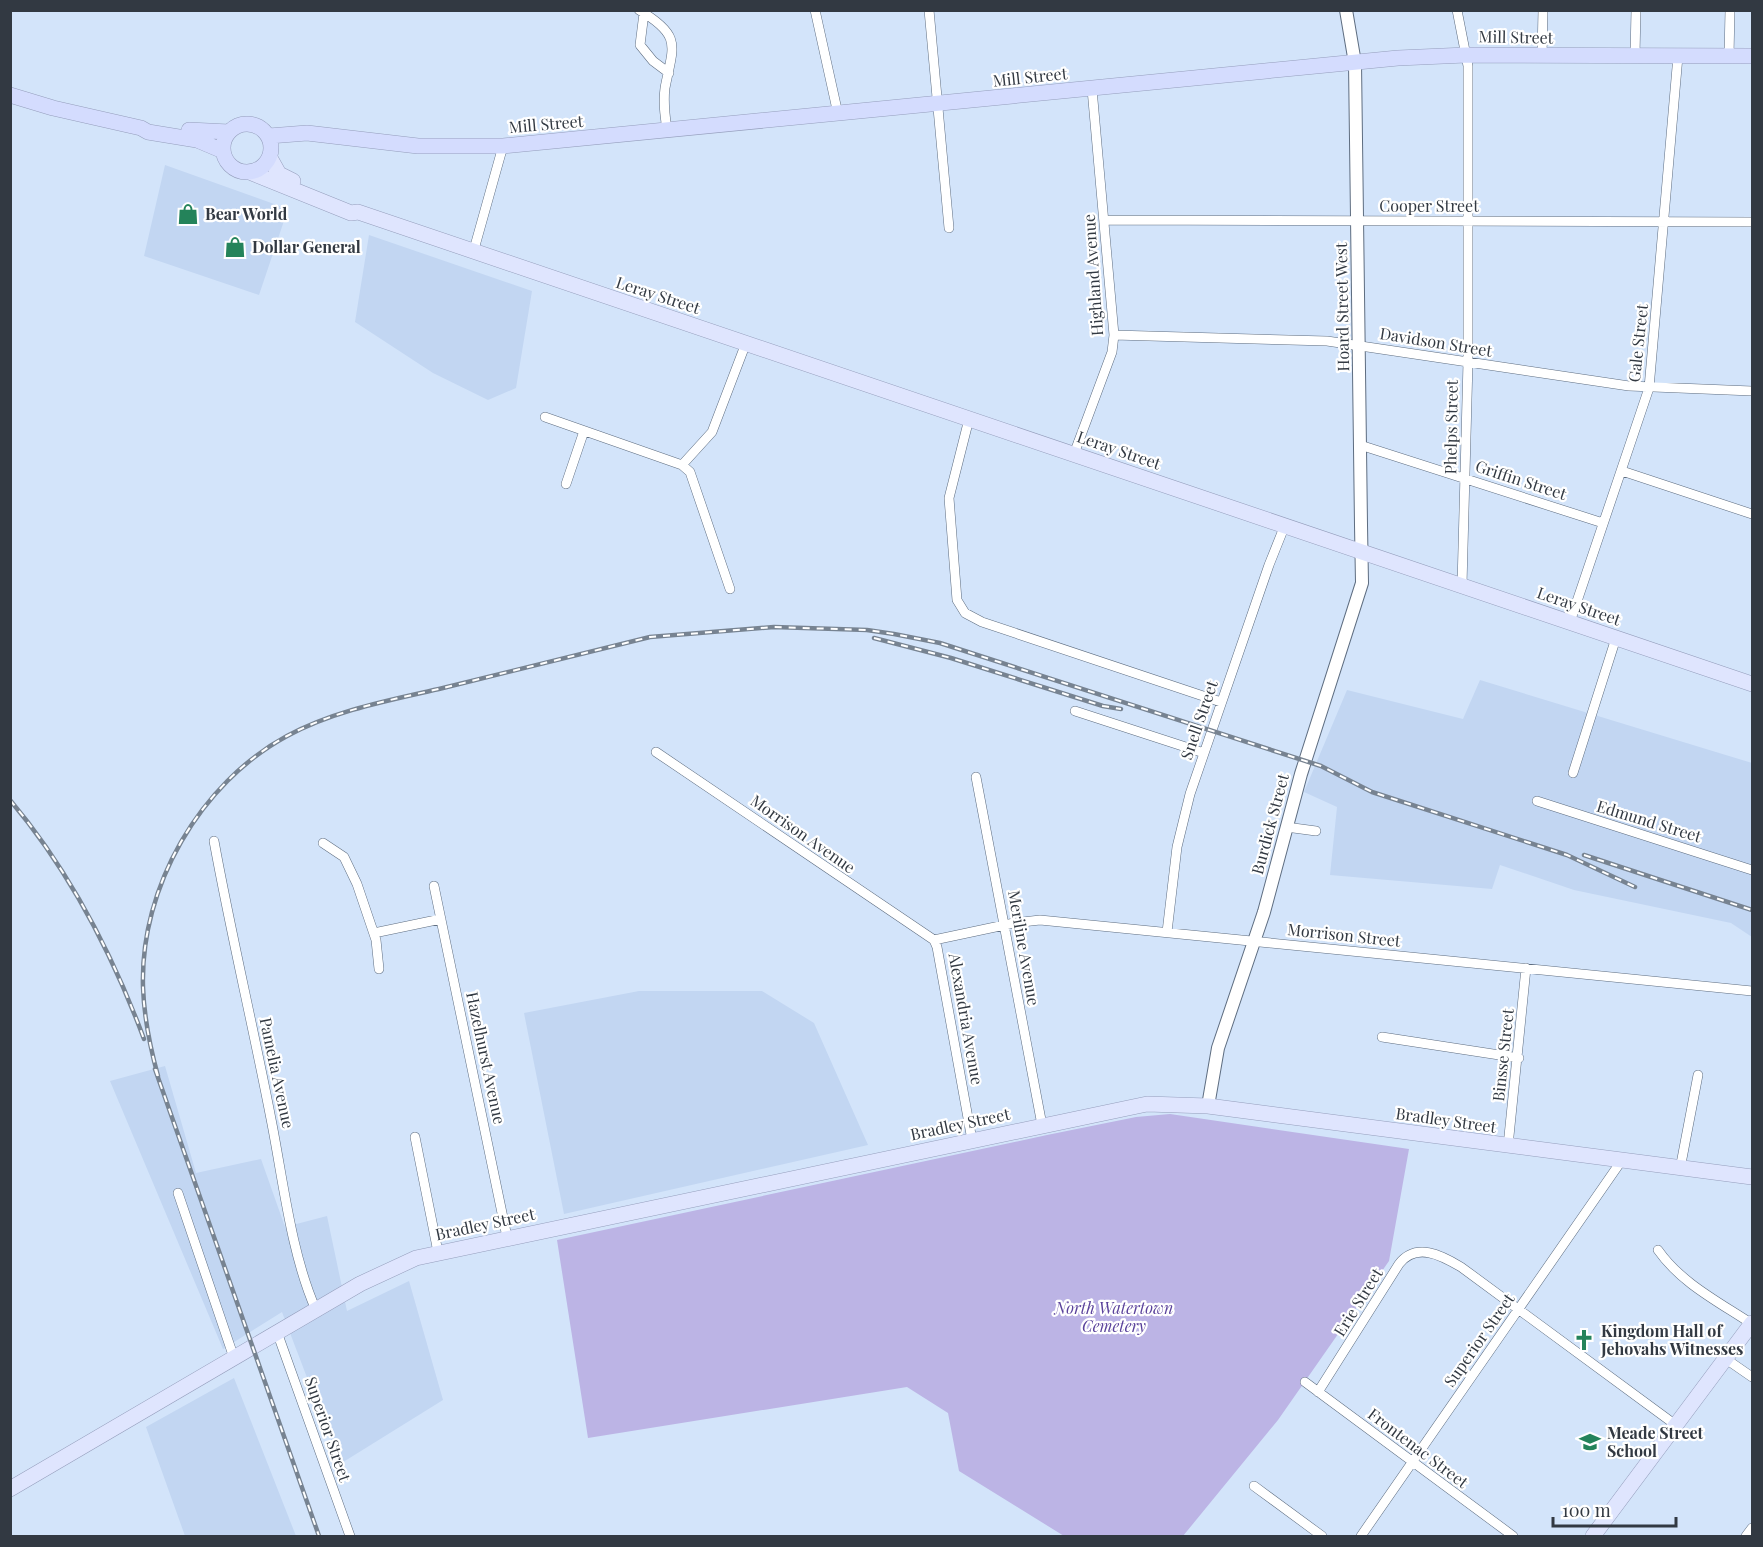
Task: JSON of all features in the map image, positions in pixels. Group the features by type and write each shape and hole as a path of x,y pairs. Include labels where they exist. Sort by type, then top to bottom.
{"highway":[{"name":"Mill Street","path":"270,147 313,135 418,146 502,146 1466,54 1752,56"},
{"path":"10,94 74,114 141,128 148,132 209,143 223,151"},
{"path":"141,128 150,125 197,132 229,132 240,125 256,125 270,147 261,168 242,173 231,168 225,161 223,151 229,132"}],"main road":[{"path":"270,147 275,169 284,177 353,207 358,212"},
{"path":"252,172 351,213 358,212"},
{"name":"Leray Street","path":"358,212 474,253 1362,550 1752,684"},
{"name":"Bradley Street","path":"10,1489 387,1269 438,1252 507,1237 1147,1104 1208,1106 1752,1177"},
{"path":"1593,1536 1752,1324"}],"street":[{"path":"815,10 838,114"},
{"path":"929,10 949,228"},
{"name":"Hoard Street West","path":"1346,10 1355,63 1362,550"},
{"name":"Phelps Street","path":"1457,10 1466,54 1468,221 1468,362 1462,585"},
{"path":"1542,56 1544,10"},
{"path":"1635,55 1636,10"},
{"path":"1729,56 1730,10"},
{"path":"641,12 667,32 673,59 664,106 667,130"},
{"path":"641,12 640,45 653,61 669,73"},
{"name":"Gale Street","path":"1570,622 1649,388 1678,56"},
{"name":"Highland Avenue","path":"1074,454 1112,352 1114,335 1092,89"},
{"path":"474,253 502,146"},
{"name":"Cooper Street","path":"1105,220 1752,222"},
{"name":"Davidson Street","path":"1114,335 1293,338 1359,345 1649,388 1752,391"},
{"path":"682,465 712,432 746,343"},
{"path":"545,417 682,465 690,472 730,589"},
{"path":"969,419 949,498 957,600 965,613 982,622 1221,702"},
{"path":"566,484 584,431"},
{"name":"Griffin Street","path":"1360,445 1603,523"},
{"path":"1622,471 1752,514"},
{"name":"Snell Street","path":"1167,932 1177,847 1204,753 1269,565 1286,525"},
{"name":"Burdick Street","path":"1208,1106 1218,1048 1254,941 1305,761 1362,583 1362,550"},
{"path":"1573,773 1616,638"},
{"path":"1075,711 1204,753"},
{"name":"Morrison Avenue","path":"656,752 934,940"},
{"name":"Meriline Avenue","path":"976,777 1042,1125"},
{"name":"Edmund Street","path":"1537,801 1752,870"},
{"path":"1286,827 1316,831"},
{"name":"Pamelia Avenue","path":"214,841 230,933 286,1198 309,1294 316,1310"},
{"path":"322,843 344,857 348,863 374,933 379,969"},
{"name":"Hazelhurst Avenue","path":"434,886 507,1237"},
{"path":"374,933 441,920"},
{"name":"Morrison Street","path":"934,940 1040,920 1752,991"},
{"name":"Alexandria Avenue","path":"934,940 972,1140"},
{"name":"Binsse Street","path":"1508,1146 1519,1058 1526,968"},
{"path":"1382,1037 1519,1058"},
{"path":"1680,1169 1698,1075"},
{"path":"415,1137 438,1252"},
{"name":"Superior Street","path":"1361,1536 1622,1160"},
{"path":"178,1193 234,1358"},
{"path":"1658,1250 1669,1266 1683,1278 1752,1324"},
{"name":"Erie Street","path":"1318,1392 1405,1256 1414,1252 1438,1256 1461,1267 1518,1308"},
{"path":"1518,1308 1677,1426"},
{"name":"Superior Street","path":"278,1332 350,1536"},
{"path":"1726,1359 1752,1377"},
{"name":"Frontenac Street","path":"1305,1382 1513,1536"},
{"path":"1254,1486 1322,1536"},
{"path":"1746,1536 1752,1528"}],"shaded area":[{"path":"165,165 288,209 259,295 144,256"},
{"path":"369,235 532,291 516,388 488,400 433,373 355,322"},
{"path":"1480,680 1752,763 1752,937 1731,923 1574,890 1500,865 1492,889 1330,875 1337,807 1304,792 1347,690 1463,719"},
{"path":"639,991 762,991 814,1023 868,1145 564,1214 524,1013"},
{"path":"165,1066 196,1173 261,1159 285,1227 327,1216 347,1311 409,1281 443,1400 340,1464 282,1312 223,1349 110,1081"},
{"path":"234,1378 296,1536 185,1536 146,1427"}],"green space":[{"name":"North Watertown Cemetery","path":"1170,1114 1409,1149 1389,1261 1278,1420 1183,1536 1064,1536 959,1471 948,1413 907,1387 588,1438 557,1240 1047,1135 1136,1117"}],"railway":[{"path":"158,1076 148,1032 143,987 145,949 152,912 164,876 181,842 202,810 227,781 256,756 287,736 324,719 383,702 650,637 774,627 867,630 940,643 1321,766 1372,792 1567,855 1635,887"},
{"path":"874,638 951,658 1103,706 1121,709"},
{"path":"10,800 51,855 87,914 118,975 144,1039"},
{"path":"1584,855 1752,910"},
{"path":"155,1069 319,1536"}],"place":[{"name":"Bear World","path":"188,214"},
{"name":"Dollar General","path":"235,247"},
{"name":"Kingdom Hall of Jehovahs Witnesses","path":"1584,1340"},
{"name":"Meade Street School","path":"1590,1442"}]}
